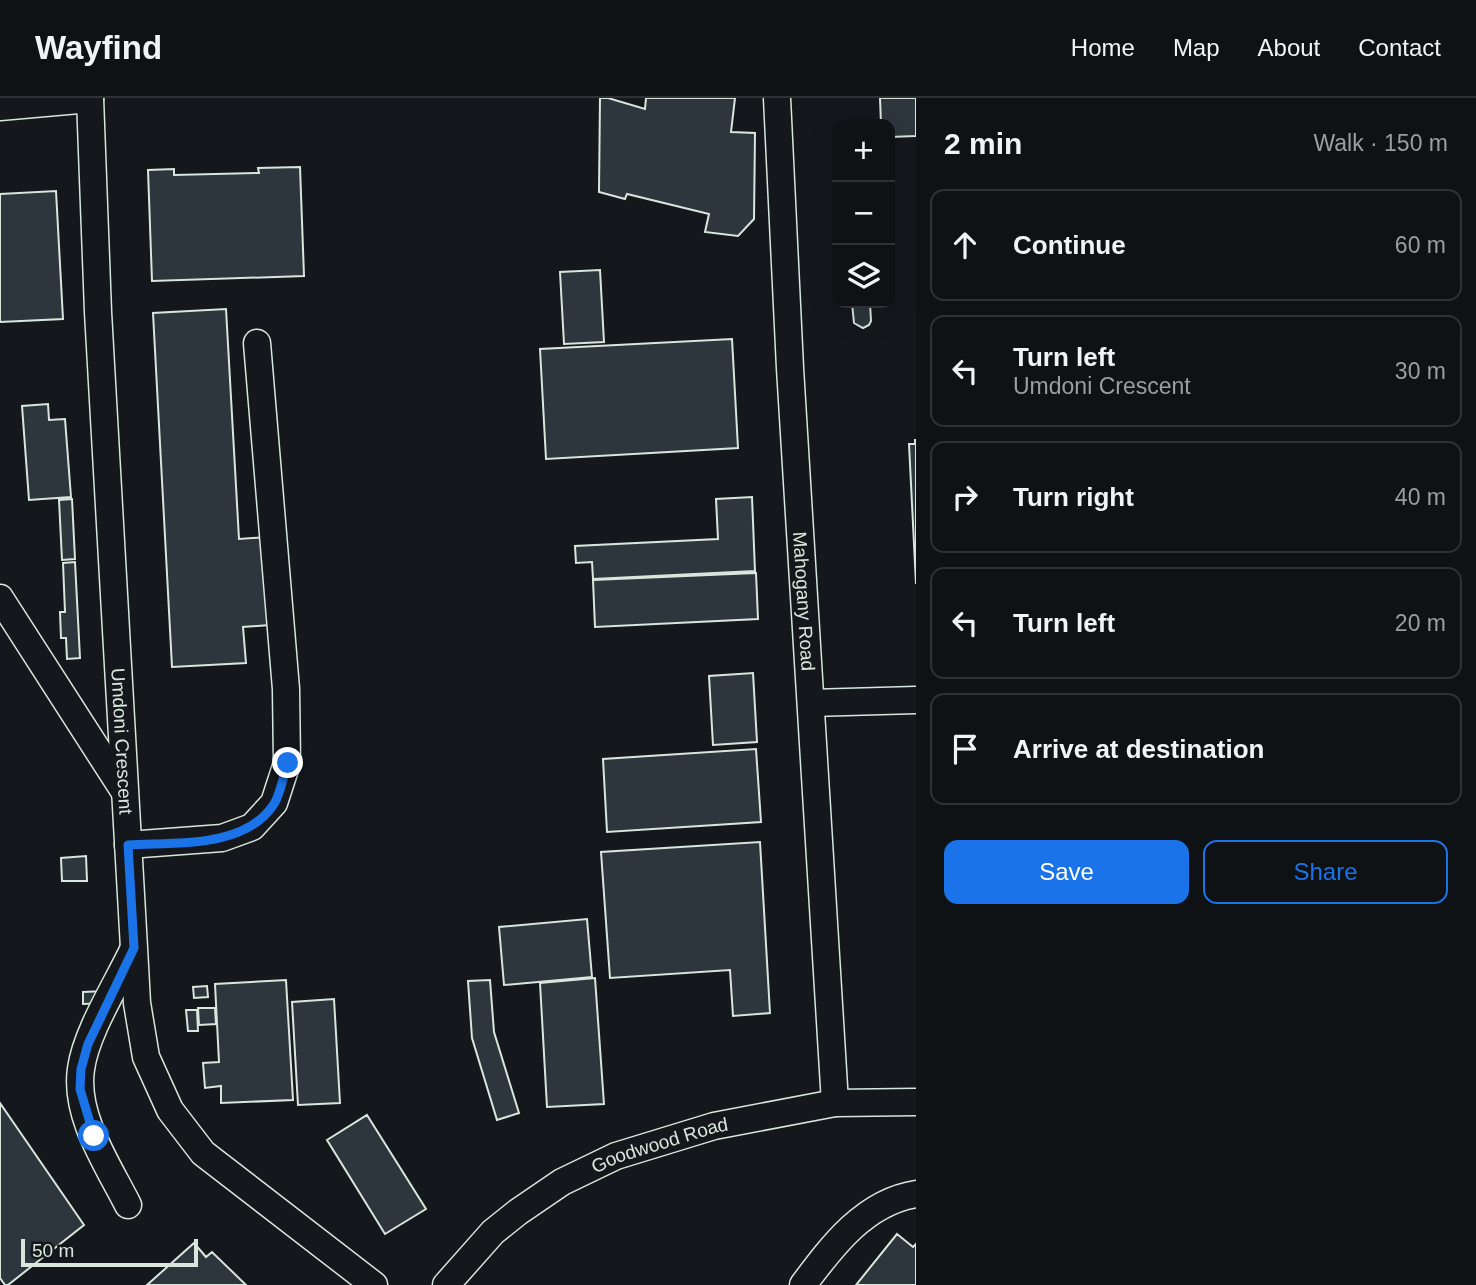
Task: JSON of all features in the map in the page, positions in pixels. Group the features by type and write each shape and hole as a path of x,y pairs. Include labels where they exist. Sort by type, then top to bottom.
{"street":[{"name":"Mahogany Road","path":"777,98 790,368 835,1104"},
{"path":"0,107 90,99"},
{"name":"Umdoni Crescent","path":"90,99 97,312 137,1003 146,1057 170,1110 202,1153 374,1285"},
{"path":"128,845 222,838 252,827 274,803 288,763 286,689 257,343"},
{"path":"0,598 125,792"},
{"path":"811,703 916,700"},
{"path":"128,1205 94,1136 80,1089 81,1069 88,1044 134,948"},
{"name":"Goodwood Road","path":"446,1285 493,1232 518,1212 562,1182 616,1156 714,1126 835,1104 916,1102"},
{"path":"803,1285 823,1258 863,1215 882,1205 916,1194"}],"building":[{"path":"600,98 645,109 646,98 735,98 731,132 755,133 754,219 738,236 705,232 709,214 627,194 625,199 599,192"},
{"path":"880,98 916,98 916,136 895,137 895,119 881,119"},
{"path":"300,167 304,276 152,281 148,170 174,169 174,175 259,173 258,168"},
{"path":"56,191 63,319 0,322 0,194"},
{"path":"600,270 604,342 564,344 560,272"},
{"path":"852,308 870,308 869,325 863,328 854,323"},
{"path":"226,309 239,539 266,537 270,625 243,627 246,663 172,667 153,313"},
{"path":"732,339 738,448 546,459 540,349"},
{"path":"48,404 49,420 65,419 71,497 29,500 22,406"},
{"path":"915,440 916,584 909,444 915,444"},
{"path":"752,497 755,571 593,579 592,562 576,563 575,546 718,539 716,499"},
{"path":"72,499 75,559 62,560 59,500"},
{"path":"75,562 80,658 67,659 66,638 61,638 60,612 65,612 63,563"},
{"path":"756,573 758,619 595,627 593,580"},
{"path":"753,673 757,742 713,745 709,676"},
{"path":"756,749 761,822 607,832 603,759"},
{"path":"760,842 770,1013 733,1016 730,970 610,978 601,852"},
{"path":"86,856 87,881 62,881 61,858"},
{"path":"587,919 592,977 504,985 499,927"},
{"path":"595,978 604,1104 547,1107 540,983"},
{"path":"286,980 293,1100 221,1103 221,1086 205,1088 203,1063 219,1062 215,984"},
{"path":"490,980 494,1032 519,1113 497,1120 472,1038 468,981"},
{"path":"207,986 208,997 194,998 193,987"},
{"path":"105,991 106,1003 83,1004 83,992"},
{"path":"334,999 340,1103 298,1105 292,1002"},
{"path":"198,1008 215,1008 216,1024 199,1025"},
{"path":"186,1010 197,1010 198,1031 188,1031"},
{"path":"0,1103 84,1225 8,1285 0,1278"},
{"path":"367,1115 426,1209 385,1234 327,1140"},
{"path":"897,1234 913,1247 916,1244 916,1285 856,1285"},
{"path":"194,1243 206,1257 212,1252 246,1285 147,1285"}],"route":[{"path":"94,1136 80,1089 81,1069 88,1044 134,948 128,845 222,838 252,827 274,803 288,763"}]}
